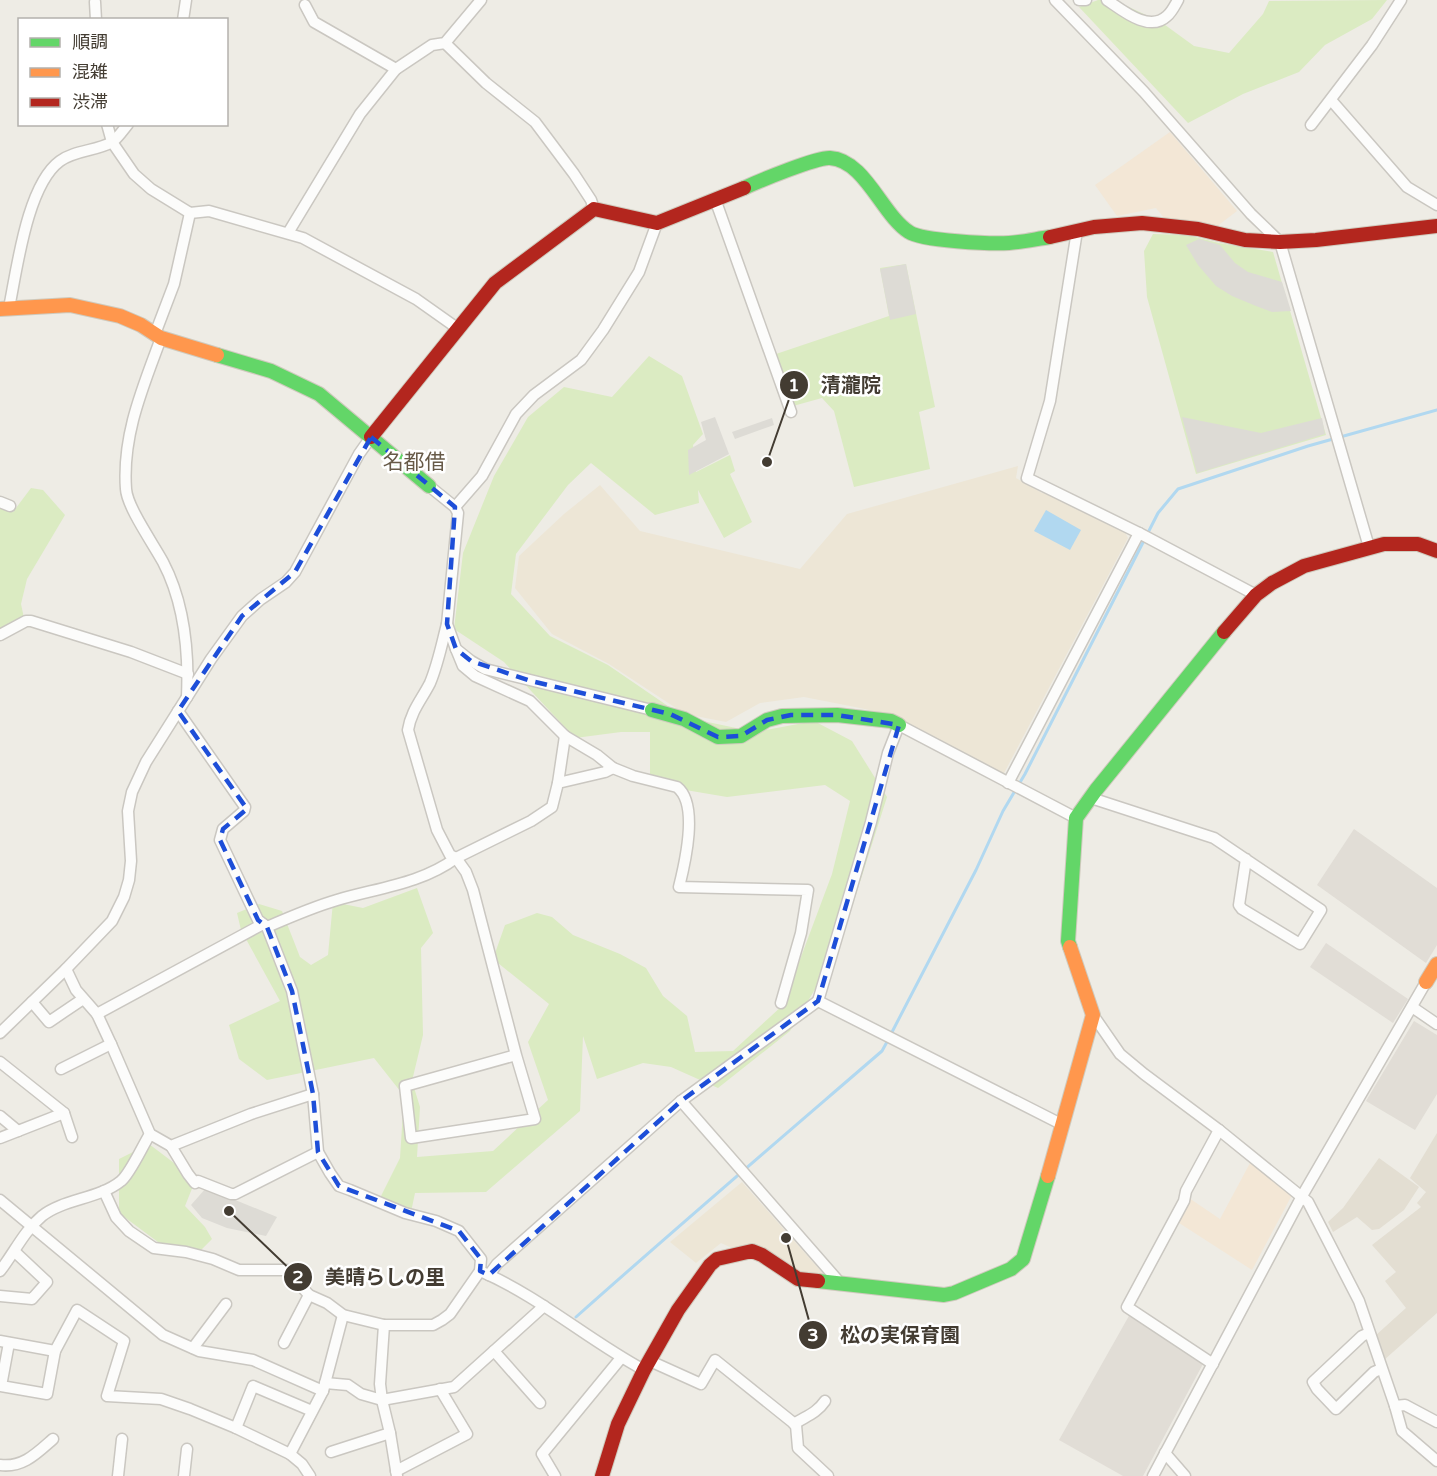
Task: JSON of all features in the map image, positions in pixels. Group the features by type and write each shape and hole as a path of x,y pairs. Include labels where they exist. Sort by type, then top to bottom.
{"street":[{"path":"183,18 186,0"},
{"path":"288,233 360,114 396,69 432,45 445,43 481,0"},
{"path":"1055,0 1144,92 1251,214 1280,242 1368,547"},
{"path":"1067,11 1074,0"},
{"path":"1079,0 1086,0"},
{"path":"1107,0 1142,21 1157,21 1167,16 1178,0"},
{"path":"1311,125 1372,45 1401,0"},
{"path":"95,2 96,18"},
{"path":"305,5 314,22 396,69"},
{"path":"445,43 486,83 535,122 574,174 591,200 594,209"},
{"path":"1331,100 1407,187 1437,205"},
{"path":"108,126 112,142 134,174 151,189 190,213 209,211 303,238 406,293 458,328"},
{"path":"126,126 112,142 76,153 59,162 46,177 31,205 4,308 70,305 120,316 141,325 158,336 293,380 319,394 455,507 458,513 447,624 434,671 410,717 408,730 436,830 450,855 456,858 466,872 473,890 535,1119 411,1138 405,1086 516,1055"},
{"path":"0,1033 112,921 124,897 129,880 131,861 128,811 132,792 146,762 211,659 242,616 266,595 286,582 295,572 359,454 371,437 495,283 594,209 657,223 800,167 830,158 847,164 862,177 893,217 910,233 931,238 1006,243 1029,241 1121,223 1142,223 1198,230 1245,240 1280,242 1437,226"},
{"path":"715,199 791,412"},
{"path":"187,697 188,674 177,596 163,563 146,536 126,491 128,441 134,410 174,284 190,213"},
{"path":"455,507 482,476 516,414 534,395 581,360 603,330 639,272 657,223"},
{"path":"1077,231 1050,401 1027,478 1155,541 1256,595"},
{"path":"1010,784 1141,534"},
{"path":"1437,551 1418,544 1401,543 1368,547 1304,566 1272,583 1256,595 1177,689 1076,818 1068,941 1093,1015 1120,1054 1219,1130 1308,1203 1359,1301 1402,1431 1437,1461"},
{"path":"0,635 26,621 31,621 131,652 188,674"},
{"path":"447,624 463,666 475,676 530,701 565,736 597,755 613,768 633,776 676,787 685,796 688,808 688,833 679,887 808,890 801,933 781,1003"},
{"path":"456,649 485,669 684,719 717,737 741,736 767,720 782,716 837,715 891,721 1076,818"},
{"path":"178,711 245,807 244,811 223,829 220,840 258,920 265,926 292,991 313,1094 318,1152 339,1186 405,1213 436,1221 459,1231 481,1259 484,1273 544,1306 621,1358 701,1384 715,1360 794,1424 798,1448 828,1476"},
{"path":"104,1191 116,1217 129,1231 154,1248 186,1252 213,1259 239,1270 287,1269 309,1295 327,1303 343,1315 384,1325 433,1324 442,1320 450,1314 484,1273 681,1101 818,1001 871,822 888,753 899,725"},
{"path":"97,1014 265,926 339,900 394,886 445,866 456,858 531,821 552,807 565,736"},
{"path":"558,783 613,768"},
{"path":"1090,798 1214,838 1246,859 1321,910 1300,944 1239,905 1246,859"},
{"path":"1153,1476 1302,1196 1437,964"},
{"path":"66,969 83,999 97,1014 150,1134 171,1146 195,1183 198,1181 235,1194 318,1152"},
{"path":"32,1002 49,1022 83,999"},
{"path":"818,1001 1061,1124"},
{"path":"1412,1007 1437,1024"},
{"path":"602,1476 618,1424 647,1366 678,1310 710,1265 717,1259 752,1251 773,1261 798,1279 944,1295 1011,1269 1023,1259 1093,1015"},
{"path":"61,1069 111,1044"},
{"path":"0,1062 64,1113 72,1137"},
{"path":"171,1146 251,1114 313,1094"},
{"path":"681,1101 842,1285"},
{"path":"0,1138 64,1113"},
{"path":"0,1116 18,1131"},
{"path":"1213,1364 1127,1307 1219,1130"},
{"path":"0,1271 31,1227 44,1214 104,1191 123,1180 150,1134"},
{"path":"0,1200 163,1335 199,1351 253,1360 324,1387 348,1385 361,1394 382,1400 454,1388 544,1306"},
{"path":"0,1296 32,1299 47,1282 15,1252"},
{"path":"284,1343 309,1295"},
{"path":"193,1348 226,1304"},
{"path":"55,1351 4,1342 1,1386 47,1394 55,1351 77,1310 124,1341 107,1396 161,1399 236,1428 290,1454 302,1464 310,1476"},
{"path":"290,1454 324,1387 343,1315"},
{"path":"384,1325 380,1384 397,1473 467,1434 440,1389"},
{"path":"1369,1333 1362,1336 1313,1382 1336,1409 1374,1372 1381,1370"},
{"path":"494,1352 540,1403"},
{"path":"555,1476 542,1454 621,1358"},
{"path":"236,1428 253,1386 312,1411"},
{"path":"794,1424 811,1417 825,1401"},
{"path":"1395,1406 1405,1405 1437,1422"},
{"path":"331,1452 390,1433"},
{"path":"0,1465 9,1466 22,1463 53,1439"},
{"path":"118,1476 122,1439"},
{"path":"184,1476 187,1449"},
{"path":"1165,1453 1185,1476"}],"highlighted area":[{"path":"371,437 455,507 447,624 456,649 471,661 531,681 670,714 718,737 741,736 767,720 791,715 837,715 899,725 818,1001 681,1101 489,1275 480,1271 481,1259 459,1231 339,1186 318,1152 313,1094 292,991 267,927 258,920 220,840 223,829 247,809 178,711 242,616 295,572"}],"shaded area":[{"path":"1170,132 1237,211 1216,227 1165,219 1156,208 1117,216 1095,185"},
{"path":"1199,239 1220,245 1235,263 1248,272 1282,282 1291,311 1272,312 1232,296 1216,286 1198,265 1186,245"},
{"path":"906,264 916,314 890,320 880,269"},
{"path":"715,417 729,454 689,475 688,450 706,440 701,422"},
{"path":"1182,417 1261,433 1322,418 1325,434 1197,473"},
{"path":"772,418 774,425 735,439 732,432"},
{"path":"1018,466 1016,478 1042,493 1047,492 1095,518 1099,517 1124,530 1128,538 1003,775 888,714 804,697 760,703 726,722 685,714 609,664 552,634 515,588 519,556 564,514 600,485 640,531 800,569 847,514"},
{"path":"1354,829 1437,888 1437,945 1426,963 1317,885"},
{"path":"1326,943 1408,999 1393,1023 1310,967"},
{"path":"1414,1021 1437,1035 1437,1094 1415,1130 1366,1101"},
{"path":"1437,1133 1437,1313 1384,1360 1375,1336 1406,1308 1385,1281 1396,1272 1372,1245 1421,1207 1417,1203 1426,1192 1410,1178"},
{"path":"1379,1158 1419,1187 1404,1210 1379,1229 1372,1230 1357,1217 1333,1232 1328,1222 1343,1208"},
{"path":"1250,1163 1292,1195 1252,1270 1176,1221 1189,1198 1220,1219"},
{"path":"742,1182 827,1278 806,1275 761,1247 730,1247 721,1243 696,1263 670,1242"},
{"path":"206,1188 277,1217 266,1236 227,1228 202,1218 191,1205"},
{"path":"1130,1314 1204,1362 1143,1476 1123,1476 1059,1440"}],"green space":[{"path":"1098,0 1114,0 1161,22 1194,46 1229,53 1263,14 1269,1 1387,0 1372,19 1325,45 1299,72 1243,94 1188,123 1079,7"},
{"path":"1153,234 1187,235 1273,252 1326,435 1196,474 1147,297 1144,251"},
{"path":"906,264 935,407 919,412 930,469 854,487 834,411 822,398 793,406 776,354 889,316 880,268"},
{"path":"649,356 682,376 703,434 693,445 696,472 730,455 735,471 730,474 752,522 724,538 698,490 699,503 655,515 591,463 568,485 516,554 511,594 550,636 608,665 684,717 755,732 814,721 852,741 887,797 853,904 823,976 790,1031 718,1088 671,1067 643,1063 597,1079 583,1036 580,1111 486,1192 415,1193 411,1212 379,1200 400,1158 404,1096 374,1058 267,1080 239,1059 229,1025 280,1001 241,930 237,913 259,904 282,911 300,957 311,965 328,955 333,902 363,908 417,888 433,933 421,948 423,1035 412,1081 420,1107 417,1157 493,1151 548,1100 528,1042 549,1004 493,959 505,925 537,913 552,917 573,935 620,954 646,968 663,996 687,1016 695,1052 733,1051 783,1005 832,874 850,801 825,785 727,797 650,784 650,732 621,732 575,738 504,662 454,629 463,553 494,476 528,417 564,387 612,397"},
{"path":"31,488 43,490 65,515 27,579 21,604 24,618 0,631 0,506 13,512"},
{"path":"149,1144 178,1166 193,1186 185,1206 205,1227 212,1239 201,1250 162,1245 119,1213 119,1159"}],"water":[{"path":"1046,510 1081,530 1070,550 1034,531"}],"waterway":[{"path":"891,1034 976,870 1003,811 1025,774 1158,513 1178,489 1308,446 1437,410"},
{"path":"576,1317 882,1051 888,1040"}],"traffic: fast":[{"path":"744,188 801,165 830,158 842,161 853,168 899,224 916,235 957,241 1000,243 1050,237"},
{"path":"217,355 271,371 319,394 429,486"},
{"path":"1070,947 1068,941 1076,818 1224,632"},
{"path":"652,710 684,719 718,737 741,736 767,720 782,716 837,715 891,721 899,725"},
{"path":"818,1281 944,1295 1011,1269 1023,1259 1048,1176"}],"traffic: slow":[{"path":"0,309 70,305 120,316 141,325 161,338 217,355"},
{"path":"1048,1176 1093,1015 1070,947"},
{"path":"1426,982 1437,964"}],"traffic: jam":[{"path":"371,437 495,283 594,209 657,223 744,188"},
{"path":"1050,237 1094,227 1142,223 1198,229 1245,240 1280,242 1437,226"},
{"path":"1224,632 1256,595 1272,583 1304,566 1384,544 1418,544 1437,551"},
{"path":"602,1476 618,1424 644,1370 678,1310 710,1265 717,1259 752,1251 798,1279 818,1281"}],"place":[{"name":"清瀧院","path":"767,462"},
{"name":"美晴らしの里","path":"229,1211"},
{"name":"松の実保育園","path":"786,1238"}],"district":[{"name":"名都借","path":"414,462"}]}
